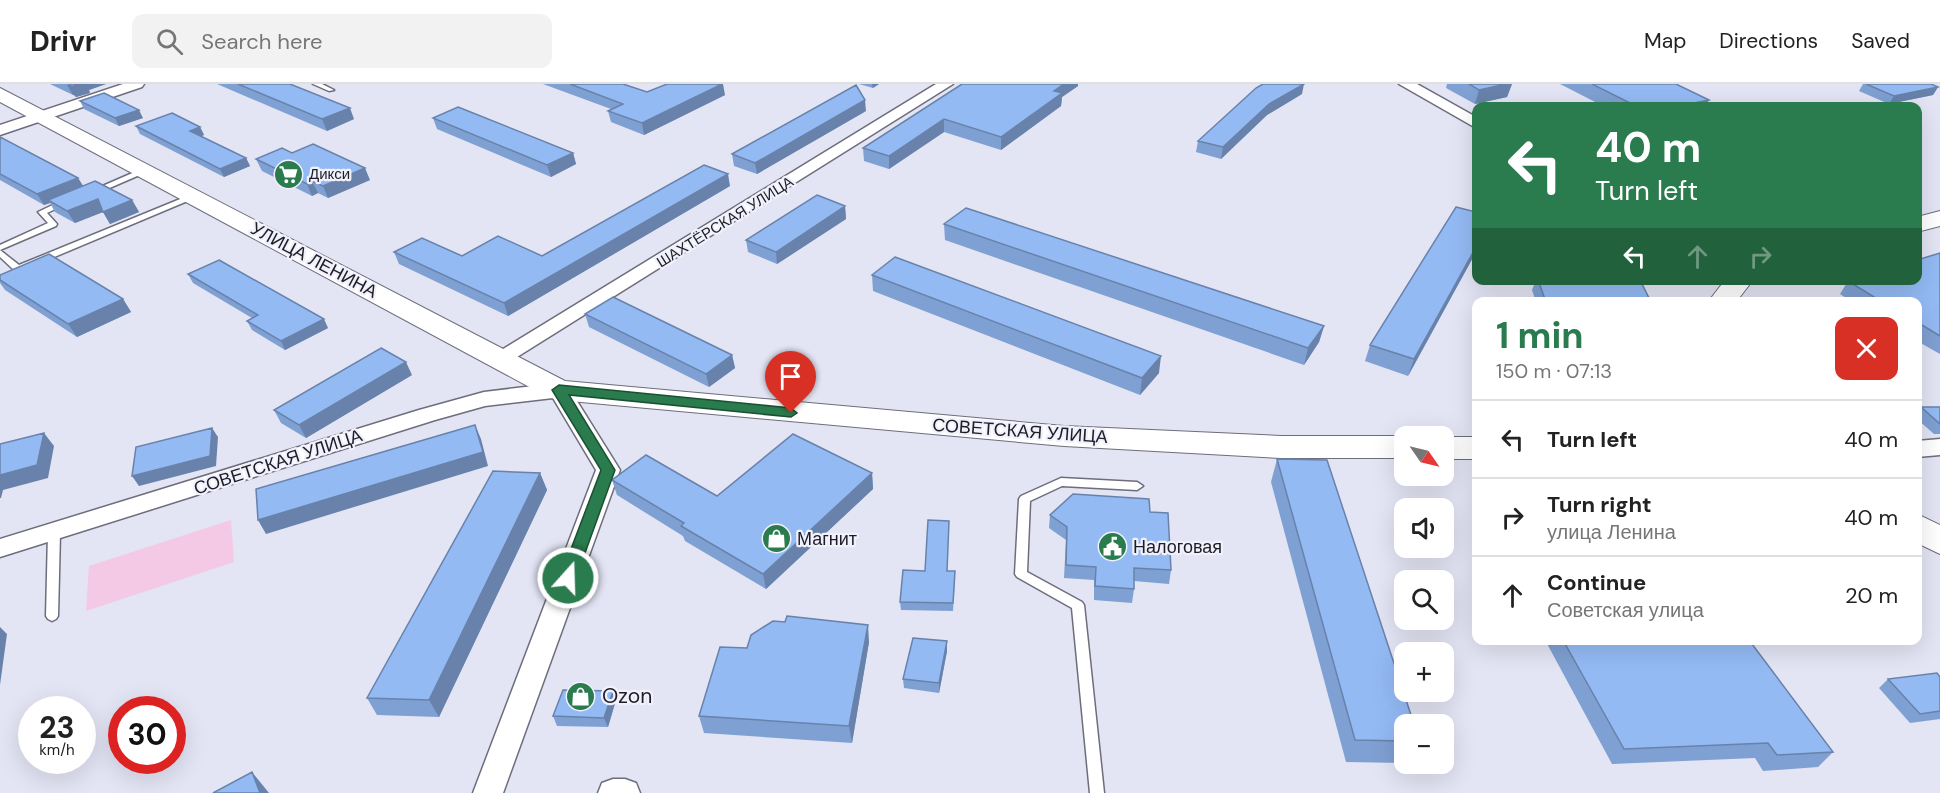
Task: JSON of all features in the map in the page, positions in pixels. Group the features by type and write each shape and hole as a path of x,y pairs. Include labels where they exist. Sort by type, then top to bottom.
{"main road":[{"name":"УЛИЦА ЛЕНИНА","path":"0,94 559,390 636,398"},
{"path":"1922,223 1940,218"},
{"path":"1725,297 1735,285"},
{"name":"СОВЕТСКАЯ УЛИЦА","path":"636,398 1064,436 1281,447 1394,447"},
{"path":"1454,448 1472,448"},
{"path":"1922,530 1940,541"}],"street":[{"path":"0,130 137,84"},
{"name":"ШАХТЁРСКАЯ УЛИЦА","path":"502,358 946,84"},
{"path":"1406,84 1472,121"},
{"path":"488,793 608,470 559,390"},
{"name":"СОВЕТСКАЯ УЛИЦА","path":"0,549 427,415 484,399 559,390"},
{"path":"1922,449 1940,447"},
{"path":"613,793 625,793"}],"lane":[{"path":"316,84 331,90"},
{"path":"84,195 147,170"},
{"path":"0,253 14,271 193,197"},
{"path":"0,248 53,224 42,212 74,199"},
{"path":"1096,793 1078,605 1020,574 1025,499 1061,482 1137,486"},
{"path":"52,616 54,533"}],"shaded area":[{"path":"231,520 234,562 86,611 89,566"}],"building":[{"path":"238,84 290,84 350,108 322,119"},
{"path":"570,84 623,84 647,92 667,84 722,84 642,123 608,111 623,104"},
{"path":"962,84 1064,84 1054,91 1062,93 1001,137 944,119 889,156 863,148"},
{"path":"1263,84 1304,84 1269,104 1223,147 1198,141 1256,88"},
{"path":"1469,84 1506,84 1479,90"},
{"path":"1592,84 1676,84 1709,100 1699,102 1628,102"},
{"path":"1866,84 1931,84 1938,87 1894,96"},
{"path":"856,85 865,100 755,163 732,154"},
{"path":"104,93 139,110 115,118 80,101"},
{"path":"458,107 573,153 547,165 433,118"},
{"path":"172,113 200,127 190,131 246,158 220,169 136,126"},
{"path":"0,137 78,178 37,194 0,174"},
{"path":"313,144 365,168 323,186 312,181 307,184 256,159 282,148 292,153"},
{"path":"704,165 728,174 504,303 394,252 422,238 462,256 498,236 542,256"},
{"path":"95,181 132,200 103,212 98,199 67,211 48,200"},
{"path":"817,195 845,206 776,252 746,240"},
{"path":"1456,207 1472,211 1472,254 1414,359 1370,345"},
{"path":"966,208 1324,326 1308,348 944,224"},
{"path":"1940,253 1940,336 1922,325 1922,297 1874,297 1854,285 1922,285 1922,258"},
{"path":"49,254 123,299 68,324 0,280 0,275"},
{"path":"895,257 1161,356 1142,378 872,275"},
{"path":"219,260 324,319 281,341 247,321 258,315 188,274"},
{"path":"1540,285 1642,285 1648,297 1544,297"},
{"path":"613,297 732,355 706,374 585,314"},
{"path":"381,348 406,362 299,425 274,410"},
{"path":"1922,407 1940,407 1940,424 1922,408"},
{"path":"475,425 483,452 258,520 256,489"},
{"path":"212,428 210,456 132,476 136,447"},
{"path":"44,433 37,465 0,475 0,444"},
{"path":"793,434 872,473 763,574 681,526 684,523 612,480 646,455 717,496"},
{"path":"1277,459 1327,460 1394,663 1394,702 1407,702 1411,714 1394,714 1394,741 1355,740"},
{"path":"493,471 540,473 429,700 367,698"},
{"path":"1073,494 1149,499 1150,512 1168,513 1171,570 1134,568 1134,589 1095,586 1096,567 1066,565 1067,527 1050,515"},
{"path":"928,520 949,521 947,571 955,571 953,603 900,602 903,570 925,571"},
{"path":"787,616 868,625 849,726 699,716 720,647 747,648 751,635 773,621 785,622"},
{"path":"913,638 947,641 939,683 903,679"},
{"path":"1566,645 1753,645 1833,752 1777,755 1768,743 1624,749"},
{"path":"1937,673 1940,677 1940,711 1920,714 1888,679"},
{"path":"563,690 613,691 604,718 553,716"},
{"path":"252,772 260,793 213,793"}],"place":[{"name":"Дикси","path":"288,174"},
{"name":"Магнит","path":"776,539"},
{"name":"Налоговая","path":"1112,547"},
{"name":"Ozon","path":"581,696"}],"route":[{"path":"568,578 608,470 559,390 791,413"}]}
